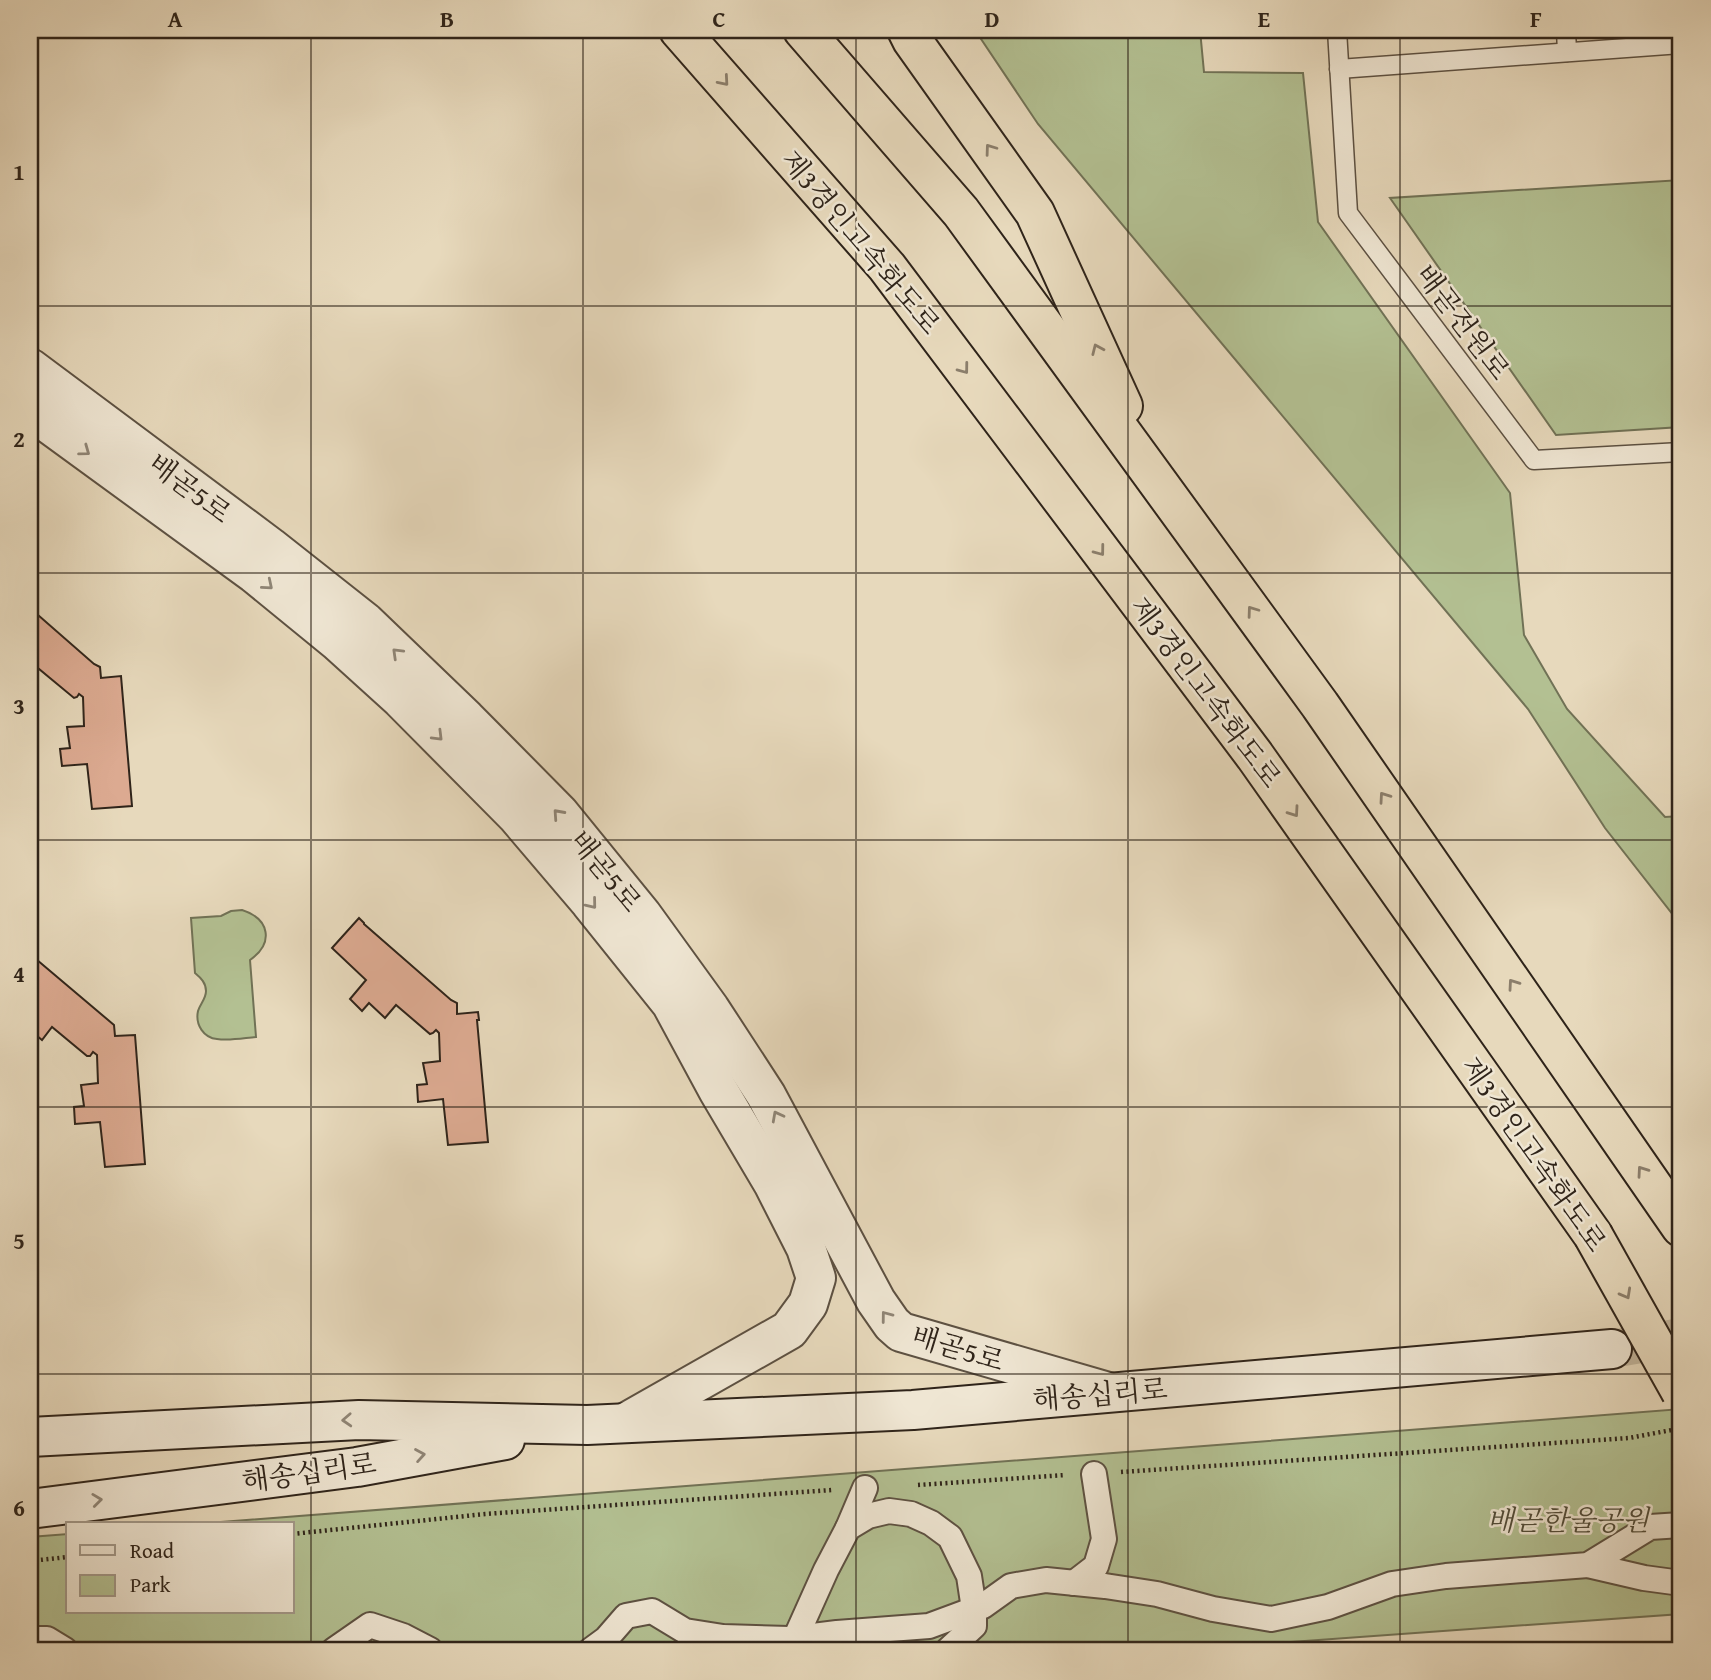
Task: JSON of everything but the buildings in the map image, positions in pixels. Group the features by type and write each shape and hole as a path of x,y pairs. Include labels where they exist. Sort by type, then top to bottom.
{"highway":[{"name":"제3경인고속화도로","path":"679,30 887,267 1255,756 1593,1235 1681,1392"},
{"path":"803,30 961,212 1320,705 1681,1227"},
{"path":"907,30 1035,213 1155,478"}],"street":[{"name":"배곧5로","path":"30,368 270,547 365,622 466,719 559,814 642,915 710,1009 766,1095 876,1301 891,1324 901,1332 1110,1393"},
{"name":"배곧5로","path":"30,410 255,574 337,641 401,699 516,815 671,1003 773,1183 806,1248 816,1278 808,1304 789,1330 625,1423"},
{"name":"해송십리로","path":"30,1437 359,1420 587,1425 913,1410 1612,1349"},
{"name":"해송십리로","path":"30,1509 357,1466 587,1425"},
{"path":"1074,1583 1096,1566 1104,1539 1094,1474"},
{"path":"795,1639 865,1488"},
{"path":"848,1528 868,1516 889,1511 911,1514 931,1523 950,1537 969,1576 974,1626 948,1650"},
{"path":"1588,1565 1650,1527 1681,1525"},
{"path":"591,1650 606,1639 626,1616 652,1611 685,1631 723,1637 795,1639 929,1626 982,1606 1012,1586 1046,1580 1157,1594 1213,1609 1271,1619 1328,1607 1392,1584 1446,1576 1588,1565 1681,1583"},
{"path":"334,1650 370,1625 402,1636 430,1650"},
{"path":"30,1639 47,1639 65,1650"}],"lane":[{"name":"배곧전원로","path":"1337,30 1348,213 1535,460 1681,453"},
{"path":"1566,30 1567,52"},
{"path":"1339,69 1681,44"}],"path":[{"path":"294,1534 485,1514 1629,1438 1681,1429"},
{"path":"30,1561 66,1557"}],"green space":[{"path":"975,30 1200,30 1204,72 1303,73 1318,222 1510,493 1524,635 1567,709 1665,817 1681,816 1681,925 1605,828 1528,709 1038,124"},
{"path":"1681,180 1681,427 1556,435 1390,198"},
{"path":"242,910 258,919 266,932 263,946 250,960 256,1037 227,1040 212,1038 204,1033 198,1021 198,1011 206,991 203,981 195,973 191,918 221,916"},
{"name":"배곧한울공원","path":"1681,1409 1681,1614 1179,1650 30,1650 30,1537 66,1534 66,1614 294,1614 294,1522 221,1522"}],"tunnel":[{"path":"1612,1349 1681,1337"}]}
